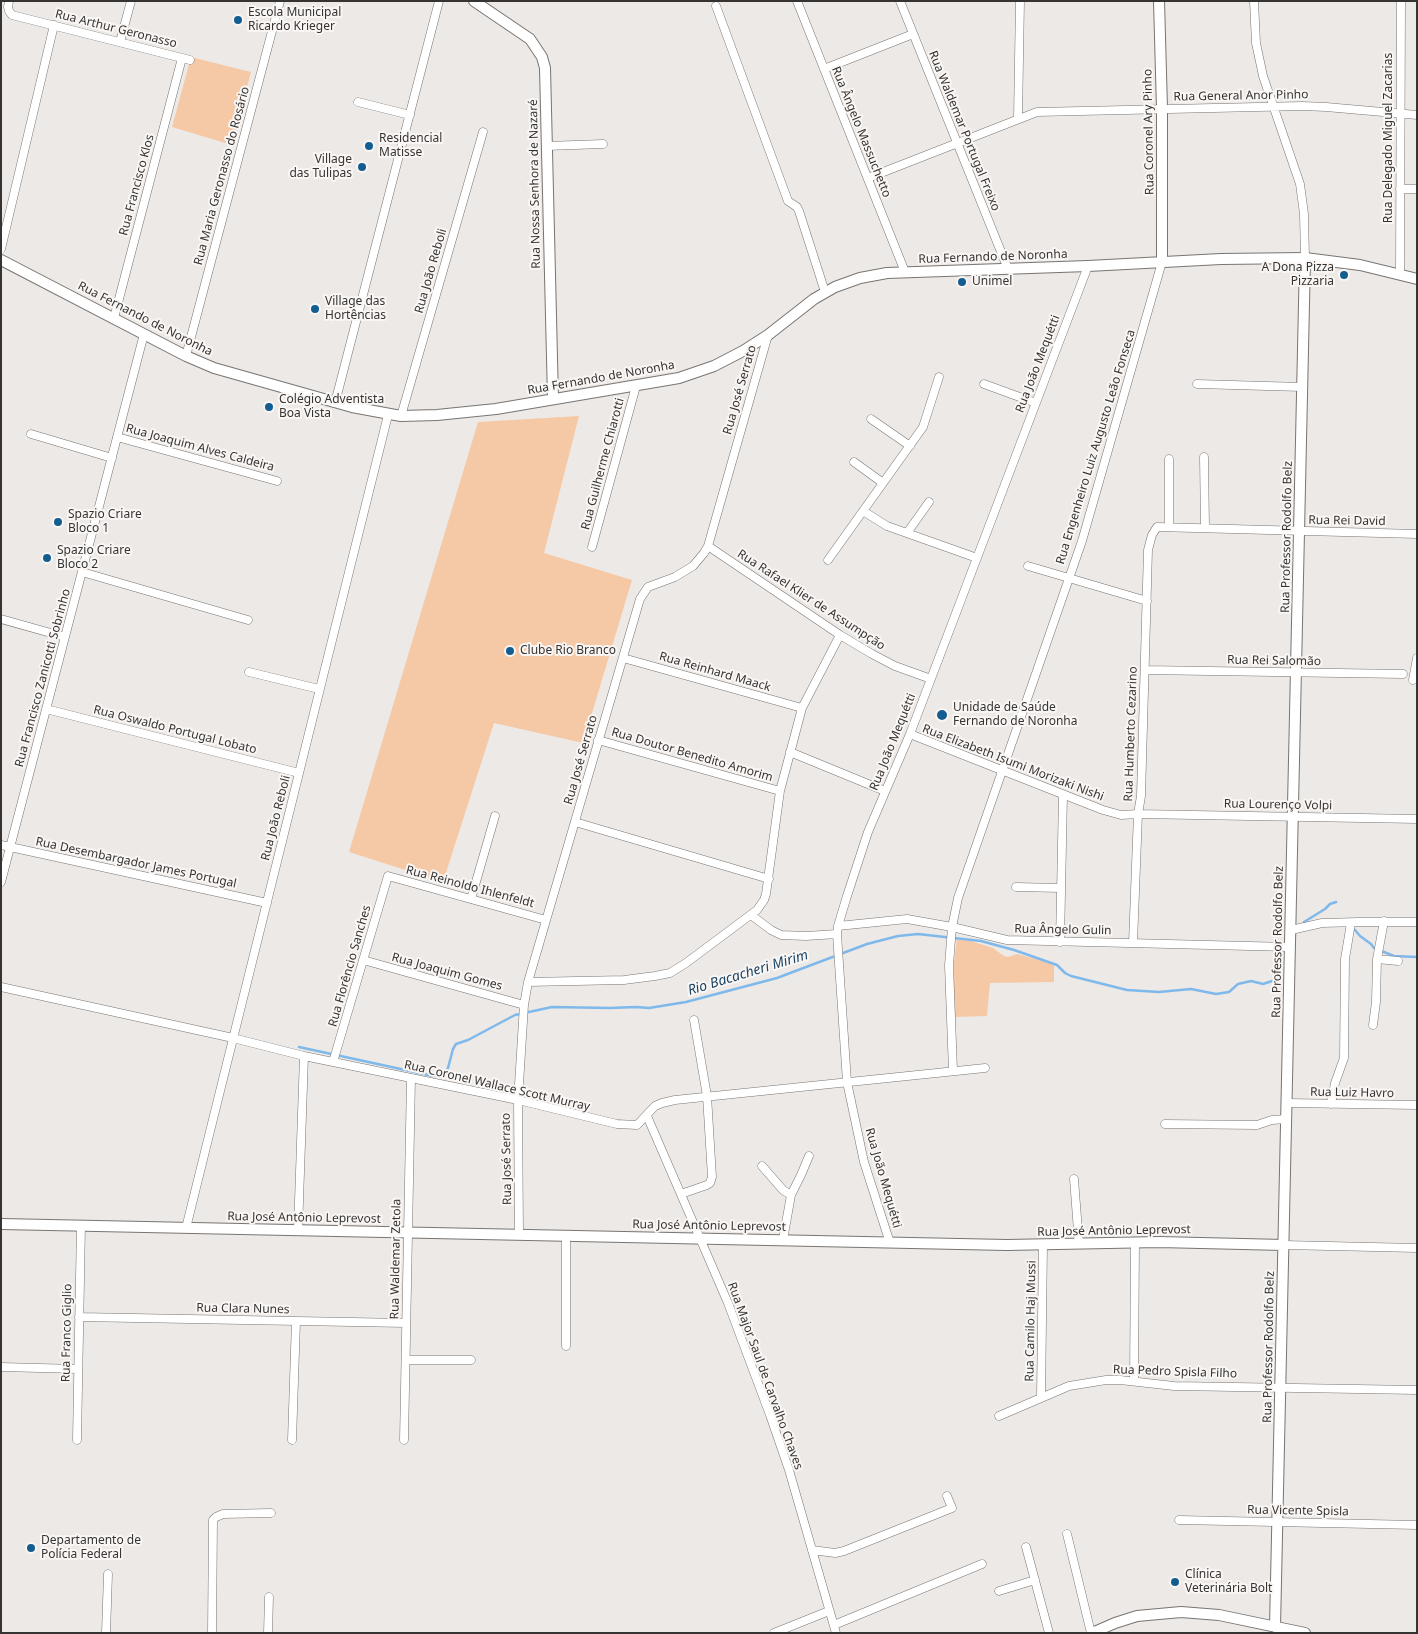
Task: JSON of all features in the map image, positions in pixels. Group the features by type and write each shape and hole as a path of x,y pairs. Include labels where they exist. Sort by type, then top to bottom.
{"street":[{"name":"Rua Arthur Geronasso","path":"9,1 8,7 12,15 186,59"},
{"path":"120,42 130,1"},
{"name":"Rua Maria Geronasso do Rosário","path":"186,356 280,1"},
{"path":"335,403 439,1"},
{"name":"Rua Nossa Senhora de Nazaré","path":"474,1 530,39 542,57 545,78 553,399"},
{"name":"Rua Ângelo Massuchetto","path":"797,1 905,272"},
{"name":"Rua Waldemar Portugal Freixo","path":"900,1 1008,269"},
{"path":"1018,118 1020,1"},
{"name":"Rua Coronel Ary Pinho","path":"1159,1 1162,109 1162,262"},
{"path":"1254,1 1258,58 1300,184 1304,214 1305,258"},
{"name":"Rua Delegado Miguel Zacarias","path":"1400,274 1401,1"},
{"path":"716,6 788,201 799,211 825,292"},
{"path":"1,250 54,25"},
{"path":"824,69 913,34"},
{"name":"Rua Francisco Klos","path":"114,318 186,59"},
{"path":"358,102 410,115"},
{"name":"Rua General Anor Pinho","path":"868,178 1018,118 1046,111 1320,106 1417,116"},
{"name":"Rua João Reboli","path":"401,416 483,132"},
{"path":"546,146 603,144"},
{"path":"1400,189 1417,189"},
{"name":"Rua Fernando de Noronha","path":"1,260 186,356 231,373 335,403 388,415 401,416 479,411 679,378 714,366 743,351 768,335 825,292 860,278 880,274 1240,258 1305,258 1346,263 1417,279"},
{"name":"Rua Professor Rodolfo Belz","path":"1275,1627 1305,258"},
{"name":"Rua Engenheiro Luiz Augusto Leão Fonseca","path":"953,1071 949,965 952,929 958,898 1086,526 1162,262"},
{"name":"Rua João Mequétti","path":"890,1242 864,1162 847,1082 838,959 838,926 862,850 910,734 1088,266"},
{"name":"Rua Francisco Zanicotti Sobrinho","path":"1,882 144,334"},
{"name":"Rua José Serrato","path":"519,1235 518,1100 524,1010 528,982 642,593 648,587 684,572 699,560 708,546 768,335"},
{"path":"828,560 923,427 939,377"},
{"path":"984,384 1036,403"},
{"path":"1197,384 1302,387"},
{"name":"Rua Guilherme Chiarotti","path":"592,547 636,386"},
{"name":"Rua João Reboli","path":"186,1228 388,415"},
{"path":"871,419 910,446"},
{"path":"31,434 112,458"},
{"name":"Rua Joaquim Alves Caldeira","path":"117,437 276,481"},
{"path":"1204,457 1205,528"},
{"path":"1169,459 1169,528"},
{"path":"854,462 883,483"},
{"path":"907,533 929,502"},
{"path":"863,511 887,526 977,558"},
{"name":"Rua Rei David","path":"1157,527 1417,534"},
{"name":"Rua Humberto Cezarino","path":"1133,943 1138,814 1141,796 1148,550 1152,535 1157,527"},
{"name":"Rua Rafael Klier de Assumpção","path":"708,546 840,635 879,658 931,679"},
{"path":"1028,566 1147,601"},
{"path":"82,572 248,620"},
{"path":"1,619 65,637"},
{"path":"528,982 624,980 670,973 686,964 761,906 769,878 780,791 802,708 840,635"},
{"name":"Rua Reinhard Maack","path":"623,658 802,708"},
{"path":"1413,680 1417,658"},
{"name":"Rua Rei Salomão","path":"1145,670 1403,674"},
{"path":"249,672 320,689"},
{"name":"Rua Oswaldo Portugal Lobato","path":"46,709 299,773"},
{"name":"Rua Elizabeth Isumi Morizaki Nishi","path":"910,734 1113,813 1138,814"},
{"name":"Rua Doutor Benedito Amorim","path":"598,740 780,791"},
{"path":"790,752 885,791"},
{"path":"1060,942 1063,794"},
{"name":"Rua Lourenço Volpi","path":"1138,814 1417,819"},
{"path":"471,899 494,816"},
{"path":"575,822 769,878"},
{"name":"Rua Desembargador James Portugal","path":"1,845 267,903"},
{"name":"Rua Reinoldo Ihlenfeldt","path":"388,876 546,920"},
{"name":"Rua Florêncio Sanches","path":"334,1062 388,876"},
{"path":"1016,887 1061,888"},
{"path":"751,915 781,935 837,934"},
{"name":"Rua Ângelo Gulin","path":"838,926 907,919 1007,940 1290,947"},
{"path":"1373,1025 1376,1002 1377,959 1384,921"},
{"path":"1290,930 1322,923 1417,922"},
{"path":"1331,1104 1344,1058 1345,959 1351,923"},
{"path":"1377,959 1398,961"},
{"name":"Rua Joaquim Gomes","path":"363,960 524,1010"},
{"name":"Rua Coronel Wallace Scott Murray","path":"1,987 233,1038 304,1056 518,1100 617,1124 637,1125"},
{"path":"681,1194 707,1185 711,1181 707,1096 694,1020"},
{"path":"298,1230 304,1056"},
{"path":"655,1134 637,1125 651,1110 662,1103 675,1100 985,1068"},
{"name":"Rua Waldemar Zetola","path":"404,1440 411,1078"},
{"name":"Rua Luiz Havro","path":"1287,1103 1417,1105"},
{"name":"Rua Major Saul de Carvalho Chaves","path":"647,1116 728,1303 770,1415 835,1629"},
{"path":"1165,1124 1257,1125 1272,1120 1286,1119"},
{"path":"783,1240 791,1195 808,1156"},
{"path":"762,1166 783,1190 791,1195"},
{"path":"1074,1179 1078,1244"},
{"name":"Rua José Antônio Leprevost","path":"1,1224 1043,1245 1136,1242 1417,1248"},
{"name":"Rua Franco Giglio","path":"77,1440 81,1225"},
{"path":"566,1236 566,1346"},
{"path":"1134,1381 1136,1242"},
{"name":"Rua Camilo Haj Mussi","path":"1041,1397 1043,1245"},
{"name":"Rua Clara Nunes","path":"79,1317 406,1323"},
{"path":"292,1440 296,1321"},
{"path":"406,1360 471,1360"},
{"path":"1,1367 78,1369"},
{"name":"Rua Pedro Spisla Filho","path":"999,1416 1041,1397 1078,1384 1106,1380 1174,1386 1417,1390"},
{"path":"812,1550 840,1552 934,1516 952,1508 947,1496"},
{"path":"212,1633 212,1524 216,1517 223,1514 271,1513"},
{"name":"Rua Vicente Spisla","path":"1179,1520 1417,1525"},
{"path":"1066,1534 1092,1633 1125,1619 1181,1612 1213,1614 1306,1633"},
{"path":"1026,1547 1050,1633"},
{"path":"835,1629 982,1564"},
{"path":"106,1633 108,1574"},
{"path":"1000,1591 1035,1580"},
{"path":"268,1633 269,1596"},
{"path":"774,1633 830,1611"}],"shaded area":[{"path":"191,57 251,72 232,145 172,127"},
{"name":"Clube Rio Branco","path":"579,416 544,553 632,580 583,743 494,723 443,882 349,852 478,422"},
{"path":"957,938 993,948 1004,956 1008,957 1017,954 1054,964 1054,982 990,983 987,1016 954,1017 954,963"}],"waterway":[{"name":"Rio Bacacheri Mirim","path":"1304,922 1336,902"},
{"name":"Rio Bacacheri Mirim","path":"1355,930 1374,948 1394,956 1417,957"},
{"name":"Rio Bacacheri Mirim","path":"299,1047 433,1076 440,1075 445,1073 448,1068 456,1044 468,1040 515,1015 552,1007 649,1008 686,1002 777,978 867,944 898,936 918,934 981,941 1057,965 1071,976 1127,990 1159,992 1191,989 1216,994 1229,992 1238,984 1251,981 1263,984 1275,980"}],"place":[{"name":"Escola Municipal Ricardo Krieger","path":"238,20"},
{"name":"Residencial Matisse","path":"369,146"},
{"name":"Village das Tulipas","path":"362,167"},
{"name":"A Dona Pizza Pizzaria","path":"1344,275"},
{"name":"Unimel","path":"962,282"},
{"name":"Village das Hortências","path":"315,309"},
{"name":"Colégio Adventista Boa Vista","path":"269,407"},
{"name":"Spazio Criare Bloco 1","path":"58,522"},
{"name":"Spazio Criare Bloco 2","path":"47,558"},
{"name":"Clube Rio Branco","path":"510,651"},
{"name":"Unidade de Saúde Fernando de Noronha","path":"942,715"},
{"name":"Departamento de Polícia Federal","path":"31,1548"},
{"name":"Clínica Veterinária Bolt","path":"1175,1582"}]}
